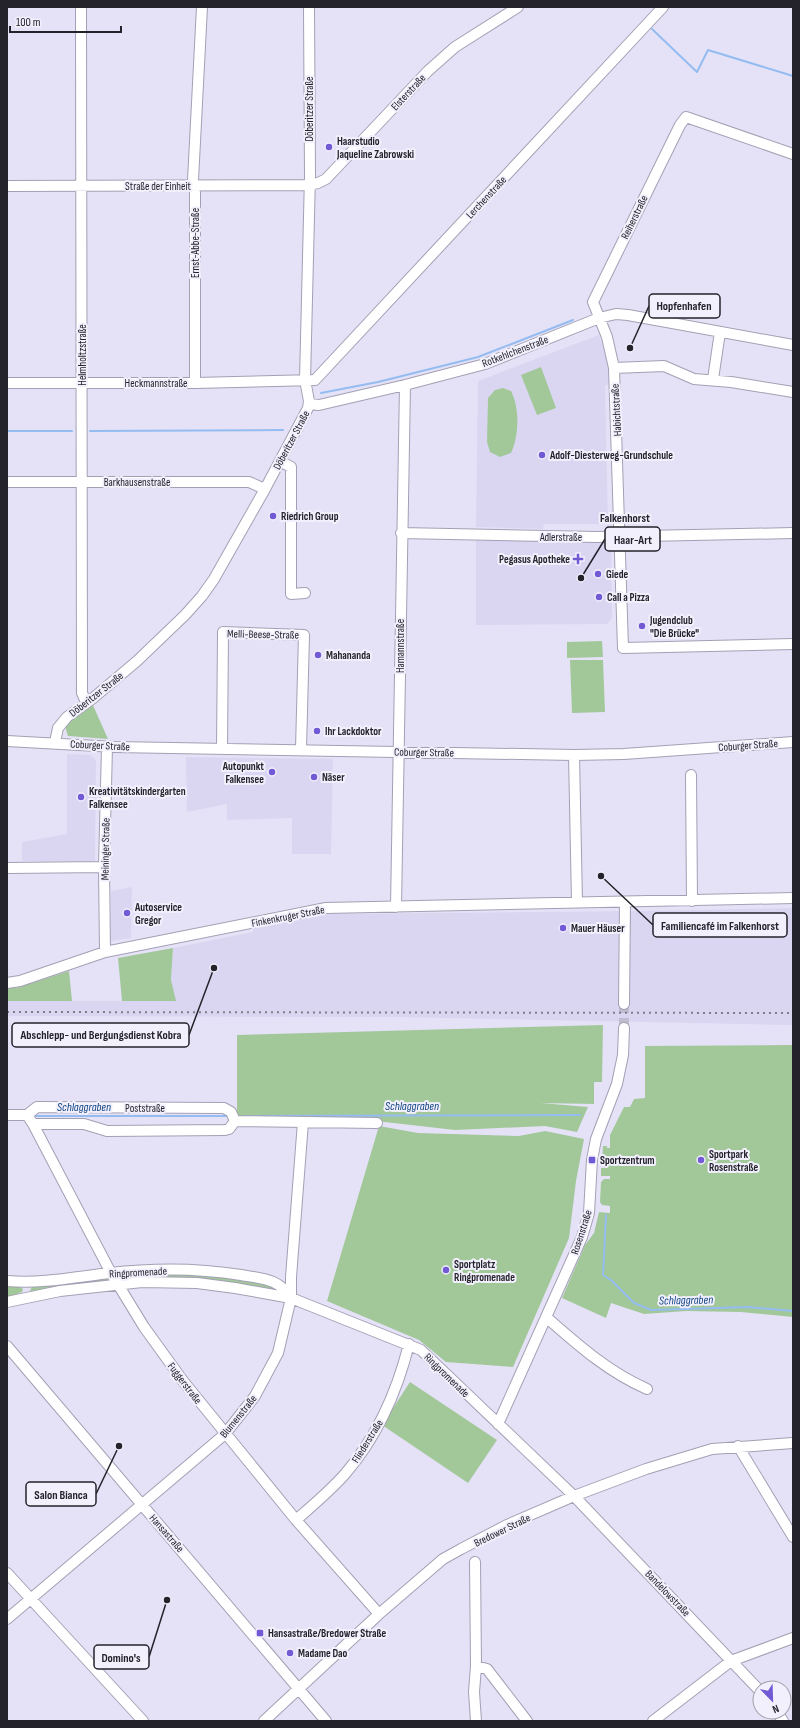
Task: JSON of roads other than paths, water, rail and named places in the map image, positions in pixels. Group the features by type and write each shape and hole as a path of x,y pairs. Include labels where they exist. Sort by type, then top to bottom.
{"street":[{"name":"Helmholtzstraße","path":"81,7 82,384 80,482 82,693 86,702"},
{"name":"Ernst-Abbe-Straße","path":"195,383 195,131 202,7"},
{"name":"Döberitzer Straße","path":"55,742 56,735 62,722 137,661 185,616 202,596 214,579 265,489 309,404 305,380 309,7"},
{"name":"Elsterstraße","path":"308,185 318,183 326,179 428,70 455,47 518,7"},
{"name":"Lerchenstraße","path":"305,380 315,380 663,7"},
{"name":"Reiherstraße","path":"598,318 592,302 680,124 686,117 793,154"},
{"name":"Straße der Einheit","path":"7,186 308,185"},
{"name":"Rotkehlchenstraße","path":"309,404 319,405 405,385 485,364 598,318 616,314 793,345"},
{"name":"Habichtstraße","path":"598,318 606,337 614,368 622,648 793,644"},
{"path":"713,380 720,332"},
{"path":"614,368 664,366 694,379 713,380 793,392"},
{"name":"Heckmannstraße","path":"7,383 195,383 305,380"},
{"name":"Hamannstraße","path":"396,907 400,752 401,533 405,385"},
{"path":"280,461 291,467 291,594 305,593"},
{"name":"Barkhausenstraße","path":"7,482 249,482 265,489"},
{"name":"Adlerstraße","path":"401,533 538,537 793,533"},
{"name":"Melli-Beese-Straße","path":"222,748 223,632 304,634 300,749"},
{"path":"7,741 55,742"},
{"name":"Coburger Straße","path":"55,742 107,747 300,749 574,755 624,754 793,742"},
{"name":"Meininger Straße","path":"105,952 104,867 107,747"},
{"path":"574,755 577,902"},
{"path":"691,775 692,901"},
{"path":"7,868 104,867"},
{"name":"Finkenkruger Straße","path":"7,983 20,981 105,952 326,908 793,898"},
{"path":"624,1004 625,902"},
{"name":"Rosenstraße","path":"498,1424 582,1237 589,1213 592,1160 598,1130 619,1078 623,1055 624,1028"},
{"name":"Poststraße","path":"7,1115 27,1115 37,1107 224,1108 231,1112 235,1121 229,1129 225,1130 107,1130 84,1124 33,1124"},
{"path":"27,1115 33,1124"},
{"path":"235,1121 302,1125 377,1123"},
{"name":"Fuggerstraße","path":"33,1124 110,1273 144,1327 178,1375 225,1434 296,1520 379,1614"},
{"name":"Blumenstraße","path":"7,1618 225,1434 255,1396 278,1353 291,1298 291,1277 302,1125"},
{"name":"Ringpromenade","path":"7,1281 26,1283 152,1269 192,1270 234,1274 273,1281 284,1288 291,1298"},
{"name":"Ringpromenade","path":"7,1302 60,1291 142,1282 197,1283 291,1298 421,1350 574,1496"},
{"path":"26,1283 30,1297"},
{"path":"546,1317 593,1358 626,1379 647,1389"},
{"name":"Fliederstraße","path":"296,1520 344,1475 364,1450 392,1398 402,1372 409,1344"},
{"name":"Hansastraße","path":"7,1346 326,1721"},
{"name":"Bredower Straße","path":"264,1721 379,1614 443,1560 507,1525 574,1496 646,1469 712,1449 793,1443"},
{"path":"738,1446 793,1536"},
{"name":"Bandelowstraße","path":"574,1496 752,1682"},
{"path":"475,1562 476,1666 474,1692 476,1721"},
{"path":"7,1573 143,1721"},
{"path":"653,1721 732,1661 793,1638"},
{"path":"476,1666 487,1669 527,1721"}],"waterway":[{"path":"652,29 697,72 708,50 793,76"},
{"path":"321,393 378,382 478,357 573,320"},
{"path":"90,431 283,430"},
{"path":"7,431 72,431"},
{"name":"Schlaggraben","path":"244,1116 580,1115"},
{"name":"Schlaggraben","path":"36,1116 227,1116"},
{"name":"Schlaggraben","path":"606,1215 603,1275 611,1280 634,1303 651,1310 748,1307 793,1311"}],"tunnel":[{"path":"624,1004 624,1028"}],"railway":[{"path":"7,1012 793,1013"}],"place":[{"name":"Haarstudio Jaqueline Zabrowski","path":"329,147"},
{"name":"Hopfenhafen","path":"630,348"},
{"name":"Adolf-Diesterweg-Grundschule","path":"542,455"},
{"name":"Riedrich Group","path":"273,516"},
{"name":"Pegasus Apotheke","path":"578,559"},
{"name":"Giede","path":"598,574"},
{"name":"Haar-Art","path":"581,578"},
{"name":"Call a Pizza","path":"599,597"},
{"name":"Jugendclub \"Die Brücke\"","path":"642,626"},
{"name":"Mahananda","path":"318,655"},
{"name":"Ihr Lackdoktor","path":"317,731"},
{"name":"Autopunkt Falkensee","path":"272,772"},
{"name":"Näser","path":"314,777"},
{"name":"Kreativitätskindergarten Falkensee","path":"81,797"},
{"name":"Familiencafé im Falkenhorst","path":"601,876"},
{"name":"Autoservice Gregor","path":"127,913"},
{"name":"Mauer Häuser","path":"563,928"},
{"name":"Abschlepp- und Bergungsdienst Kobra","path":"214,968"},
{"name":"Sportzentrum","path":"592,1160"},
{"name":"Sportpark Rosenstraße","path":"701,1160"},
{"name":"Sportplatz Ringpromenade","path":"446,1270"},
{"name":"Salon Bianca","path":"119,1446"},
{"name":"Domino's","path":"167,1600"},
{"name":"Hansastraße/Bredower Straße","path":"260,1633"},
{"name":"Madame Dao","path":"290,1653"}],"district":[{"name":"Falkenhorst","path":"625,518"}]}
